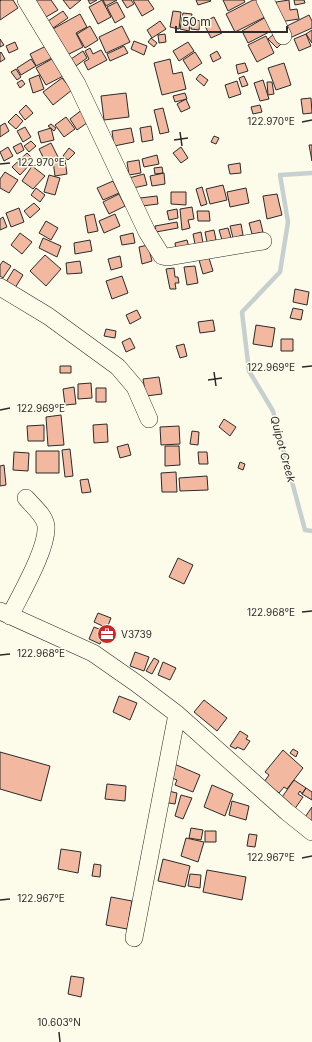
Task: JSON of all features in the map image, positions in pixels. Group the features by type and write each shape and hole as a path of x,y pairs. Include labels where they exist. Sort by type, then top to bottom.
{"street":[{"path":"26,0 77,84 147,232 162,256 167,257 263,241"},
{"path":"269,1 283,36"},
{"path":"0,287 48,316 118,367 135,387 149,419"},
{"path":"26,498 41,516 46,526 44,541 37,560 5,614 93,653 177,714 312,832"},
{"path":"134,938 177,714"}],"building":[{"path":"13,0 18,8 0,20 0,1"},
{"path":"35,0 51,0 58,10 46,17"},
{"path":"63,0 81,0 70,9"},
{"path":"88,0 97,0 90,4"},
{"path":"102,0 111,17 98,24 89,7"},
{"path":"103,0 117,0 106,6"},
{"path":"122,0 131,0 134,4 127,8"},
{"path":"133,0 148,0 154,9 142,16"},
{"path":"196,0 210,0 211,1 198,5"},
{"path":"223,0 244,0 245,2 228,11"},
{"path":"253,0 259,0 267,16 235,32 226,14"},
{"path":"289,0 290,10 297,9 299,19 279,22 276,2"},
{"path":"294,0 304,0 305,3 295,5"},
{"path":"117,2 125,17 115,23 107,7"},
{"path":"63,11 68,18 53,28 48,21"},
{"path":"173,11 181,12 179,29 170,27"},
{"path":"183,13 192,14 189,31 180,29"},
{"path":"80,14 87,27 76,33 83,47 65,56 51,30"},
{"path":"309,15 312,21 312,28 292,37 287,26"},
{"path":"214,17 222,33 211,38 203,22"},
{"path":"266,17 273,30 248,43 242,31"},
{"path":"192,19 200,21 199,30 191,29"},
{"path":"160,21 166,29 152,38 147,30"},
{"path":"90,26 98,40 85,48 77,34"},
{"path":"122,26 130,42 106,53 99,37"},
{"path":"312,30 312,43 306,34"},
{"path":"165,34 166,42 159,43 158,35"},
{"path":"274,34 282,43 277,48 268,39"},
{"path":"306,34 311,46 299,51 294,39"},
{"path":"266,36 274,53 257,62 248,45"},
{"path":"151,38 157,43 154,47 148,42"},
{"path":"0,39 4,45 0,47"},
{"path":"134,41 147,46 144,55 131,49"},
{"path":"15,42 18,49 9,53 6,46"},
{"path":"188,42 194,51 179,61 173,51"},
{"path":"50,44 56,56 36,66 30,54"},
{"path":"124,46 128,53 110,61 107,54"},
{"path":"90,48 93,54 101,50 107,60 88,70 84,62 89,59 85,51"},
{"path":"83,51 87,58 76,66 71,59"},
{"path":"217,51 221,58 213,62 210,55"},
{"path":"1,52 5,59 0,62 0,53"},
{"path":"195,52 202,63 190,71 183,60"},
{"path":"57,56 67,74 46,85 36,68"},
{"path":"31,59 36,66 21,75 17,68"},
{"path":"170,59 173,74 182,72 186,89 162,95 154,63"},
{"path":"245,63 248,71 238,74 236,65"},
{"path":"284,63 291,85 276,90 268,68"},
{"path":"16,69 21,77 17,80 11,72"},
{"path":"200,74 208,80 204,86 196,79"},
{"path":"39,75 44,89 33,93 29,79"},
{"path":"244,76 248,85 242,87 239,78"},
{"path":"62,78 72,90 53,105 43,92"},
{"path":"22,80 25,84 20,88 17,83"},
{"path":"263,80 269,99 260,101 254,83"},
{"path":"237,81 241,94 229,98 225,85"},
{"path":"267,82 272,82 274,94 268,95"},
{"path":"126,93 129,117 104,120 101,96"},
{"path":"185,93 187,99 175,102 173,96"},
{"path":"311,98 312,113 303,114 301,99"},
{"path":"186,99 190,108 181,112 177,104"},
{"path":"26,105 33,113 25,120 19,112"},
{"path":"260,105 262,112 253,114 251,107"},
{"path":"163,108 169,132 160,134 154,110"},
{"path":"83,109 91,120 77,130 70,119"},
{"path":"16,114 23,121 16,129 8,122"},
{"path":"66,117 75,129 64,137 55,125"},
{"path":"5,123 9,131 0,137 0,126"},
{"path":"51,124 56,128 54,131 48,126"},
{"path":"151,126 153,140 142,142 140,128"},
{"path":"25,127 31,137 23,142 17,131"},
{"path":"51,128 54,140 41,143 38,132"},
{"path":"131,128 134,142 114,146 112,131"},
{"path":"214,136 219,138 216,144 211,142"},
{"path":"31,141 36,146 29,152 24,146"},
{"path":"21,143 24,150 17,154 13,147"},
{"path":"51,143 58,157 46,163 39,149"},
{"path":"309,145 312,145 312,161"},
{"path":"8,147 13,156 4,161 0,152"},
{"path":"181,147 188,158 181,163 173,153"},
{"path":"69,148 75,153 68,160 63,156"},
{"path":"27,153 34,160 20,175 12,167"},
{"path":"157,155 159,164 144,167 142,159"},
{"path":"65,160 67,174 55,176 53,161"},
{"path":"139,160 141,173 129,175 127,162"},
{"path":"240,163 241,173 230,174 228,165"},
{"path":"32,166 45,176 33,189 22,181"},
{"path":"162,167 163,173 155,174 154,168"},
{"path":"5,172 18,180 9,193 0,188 0,179"},
{"path":"164,173 165,184 152,186 150,176"},
{"path":"144,174 147,185 133,188 129,178"},
{"path":"49,175 60,178 55,195 44,192"},
{"path":"113,181 119,193 103,200 97,188"},
{"path":"223,185 227,200 210,204 206,189"},
{"path":"202,187 207,204 201,206 196,189"},
{"path":"36,188 45,195 40,202 31,195"},
{"path":"246,188 249,203 230,207 227,192"},
{"path":"171,192 186,192 186,205 171,204"},
{"path":"119,194 125,206 109,214 103,202"},
{"path":"277,194 282,215 267,219 263,196"},
{"path":"157,196 158,204 142,206 140,198"},
{"path":"34,203 40,209 30,218 24,211"},
{"path":"192,207 194,219 188,220 190,228 182,230 180,209"},
{"path":"19,208 24,222 11,227 6,213"},
{"path":"177,209 178,218 169,220 167,211"},
{"path":"197,211 209,211 210,221 198,221"},
{"path":"94,214 98,231 88,233 85,216"},
{"path":"115,214 120,226 104,233 99,221"},
{"path":"3,217 7,227 0,230 0,219"},
{"path":"260,220 263,232 252,234 249,223"},
{"path":"46,221 58,228 51,240 39,233"},
{"path":"177,222 178,228 156,232 155,226"},
{"path":"241,224 243,235 233,238 230,226"},
{"path":"228,228 231,238 222,240 219,230"},
{"path":"214,230 216,240 207,242 205,232"},
{"path":"201,232 203,243 195,244 193,234"},
{"path":"20,233 32,242 22,254 11,245"},
{"path":"133,233 135,243 122,245 120,236"},
{"path":"43,238 61,246 57,257 39,248"},
{"path":"90,240 92,251 75,254 74,243"},
{"path":"187,240 189,247 176,250 175,243"},
{"path":"148,245 152,261 142,264 139,247"},
{"path":"45,255 61,269 46,286 30,271"},
{"path":"120,256 122,267 111,270 108,259"},
{"path":"209,258 213,271 203,274 199,260"},
{"path":"3,261 11,266 3,278 0,276 0,265"},
{"path":"80,261 82,273 67,274 66,263"},
{"path":"195,266 198,283 187,285 184,267"},
{"path":"174,268 175,277 178,277 179,283 175,283 176,289 170,289 166,269"},
{"path":"14,269 23,275 15,288 6,282"},
{"path":"122,276 128,293 112,299 106,281"},
{"path":"295,289 309,292 307,305 293,302"},
{"path":"293,308 303,310 301,320 290,318"},
{"path":"137,310 141,318 130,324 126,315"},
{"path":"213,320 215,331 200,333 198,322"},
{"path":"256,325 275,328 272,347 253,344"},
{"path":"106,329 116,331 115,338 104,336"},
{"path":"130,338 135,348 126,352 122,342"},
{"path":"281,339 293,339 293,351 281,351"},
{"path":"184,344 187,356 180,358 176,346"},
{"path":"60,366 71,366 71,373 60,373"},
{"path":"159,377 162,394 146,396 143,379"},
{"path":"91,383 92,398 78,399 78,384"},
{"path":"74,387 76,404 65,405 63,389"},
{"path":"96,388 106,388 106,402 96,402"},
{"path":"61,415 64,445 48,446 46,417"},
{"path":"224,419 236,427 230,436 219,427"},
{"path":"107,424 108,442 94,443 93,425"},
{"path":"44,425 44,441 28,441 27,426"},
{"path":"179,426 180,444 161,445 160,427"},
{"path":"192,431 199,432 198,445 190,444"},
{"path":"128,444 131,455 120,458 117,447"},
{"path":"165,446 179,446 180,465 165,466"},
{"path":"70,449 73,476 65,477 62,450"},
{"path":"36,451 59,451 59,473 36,473"},
{"path":"14,452 29,453 28,471 13,470"},
{"path":"198,452 207,452 208,464 199,464"},
{"path":"240,462 245,464 243,470 238,468"},
{"path":"4,465 6,485 0,486 0,466"},
{"path":"176,472 177,492 162,492 161,473"},
{"path":"207,476 208,490 180,491 179,478"},
{"path":"88,479 91,492 82,493 80,480"},
{"path":"178,558 193,565 184,584 169,577"},
{"path":"98,613 111,618 107,628 94,622"},
{"path":"94,627 106,632 100,644 89,639"},
{"path":"135,652 149,657 144,671 130,666"},
{"path":"154,658 159,661 152,674 146,671"},
{"path":"163,662 176,668 170,680 158,675"},
{"path":"119,696 137,703 130,720 113,712"},
{"path":"204,700 227,718 217,731 194,712"},
{"path":"240,731 248,736 246,739 250,741 244,750 237,747 236,749 230,746"},
{"path":"293,749 298,752 296,757 290,753"},
{"path":"283,750 303,768 287,789 284,787 279,793 264,782 269,775 265,772"},
{"path":"0,752 50,766 41,801 0,789"},
{"path":"172,763 200,775 193,792 175,785 177,780 167,776"},
{"path":"294,780 306,788 302,794 300,791 298,794 303,797 294,810 280,800"},
{"path":"107,784 126,786 125,801 105,799"},
{"path":"212,785 233,794 225,816 204,807"},
{"path":"306,788 312,792 312,800 302,794"},
{"path":"164,790 177,793 175,804 163,802"},
{"path":"181,795 192,798 183,819 175,816"},
{"path":"232,801 249,806 246,820 229,815"},
{"path":"312,807 312,826 303,820"},
{"path":"191,828 203,830 201,840 189,838"},
{"path":"205,831 216,831 216,842 205,842"},
{"path":"249,834 257,835 255,847 247,846"},
{"path":"186,838 204,842 198,862 181,856"},
{"path":"61,849 81,852 78,873 58,869"},
{"path":"163,859 190,866 185,887 158,881"},
{"path":"94,864 101,865 100,877 92,876"},
{"path":"207,870 246,877 242,900 203,892"},
{"path":"190,874 201,875 200,888 188,886"},
{"path":"111,897 132,901 127,929 106,925"},
{"path":"71,976 84,978 81,997 68,994"}],"waterway":[{"name":"Quipot Creek","path":"312,173 280,175 288,222 280,272 242,312 249,371 273,411 305,530 312,531"}],"place":[{"name":"V3739","path":"107,634"}]}
